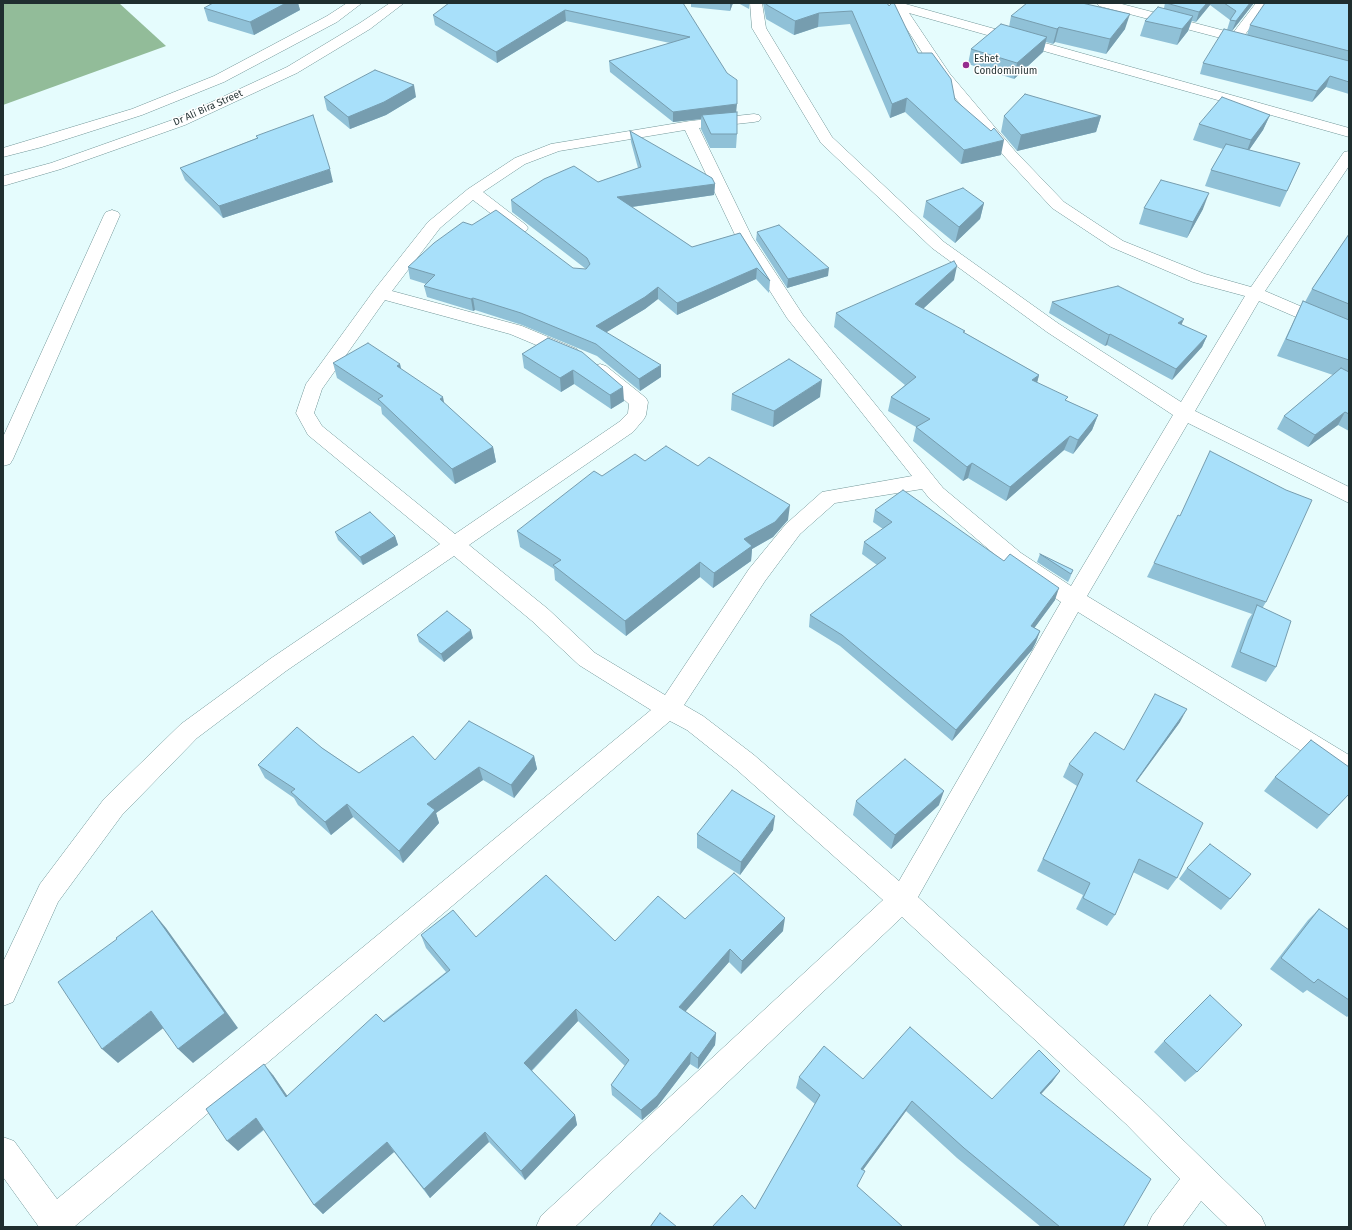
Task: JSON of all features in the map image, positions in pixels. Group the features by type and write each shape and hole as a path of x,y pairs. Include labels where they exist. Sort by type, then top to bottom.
{"street":[{"name":"Dr Ali Bira Street","path":"3,153 37,144 137,112 219,79 332,19 356,3"},
{"name":"Dr Ali Bira Street","path":"3,181 56,166 180,122 292,70 365,26 398,3"},
{"path":"756,3 759,28 826,140 938,245 1053,328 1184,413 1349,496"},
{"path":"1103,3 1266,46"},
{"path":"1236,38 1262,3"},
{"path":"897,5 1349,133"},
{"path":"897,5 945,77 1010,154 1058,204 1117,244 1199,278 1255,293 1349,334"},
{"path":"754,118 690,125 556,147 520,161 473,192 434,225 381,293 313,388 305,413 315,430 540,615 587,658 695,723 745,762 902,900 1136,1114 1250,1227"},
{"path":"690,125 744,237 796,318 936,493 1014,559 1074,599 1349,768"},
{"path":"552,1227 902,900 1074,599 1255,293 1347,163"},
{"path":"473,192 533,238"},
{"path":"3,459 112,215"},
{"path":"3,992 49,893 118,801 189,731 278,666 626,427 637,415 639,402 587,360 516,330 434,309 381,293"},
{"path":"3,1152 57,1224 669,708 757,575 793,529 830,498 926,481"},
{"path":"1163,1227 1200,1177"}],"green space":[{"path":"3,3 119,3 166,46 3,105"}],"building":[{"path":"213,3 286,3 250,22 204,8"},
{"path":"449,3 683,3 727,73 737,80 737,104 673,112 609,61 690,37 565,10 496,52 433,15"},
{"path":"766,3 887,3 889,6 894,3 918,53 932,53 951,79 955,100 991,131 994,128 1004,140 964,150 907,98 892,104 852,11 819,13 795,21"},
{"path":"1027,3 1082,3 1130,14 1110,39 1059,27 1057,29 1011,16"},
{"path":"1166,3 1207,3 1199,12"},
{"path":"1224,3 1250,3 1236,21 1230,20 1236,11"},
{"path":"1265,3 1349,3 1349,51 1250,25"},
{"path":"1158,7 1193,16 1182,29 1145,21"},
{"path":"1001,24 1047,37 1017,63 971,49"},
{"path":"1224,29 1349,61 1349,82 1330,76 1317,91 1203,63"},
{"path":"375,70 414,85 384,102 348,117 324,97"},
{"path":"1025,94 1101,116 1021,135 1004,116"},
{"path":"1222,97 1270,115 1251,140 1199,124"},
{"path":"737,112 737,134 711,134 702,115"},
{"path":"313,115 330,169 219,206 180,168 258,138 256,136"},
{"path":"630,131 712,178 715,184 617,197 692,247 740,233 770,281 757,268 677,303 658,287 645,297 596,326 661,365 639,379 596,344 521,313 473,298 471,299 424,286 435,275 408,267 434,243 463,222 472,225 496,210 573,268 586,269 590,264 587,258 511,200 544,179 574,166 598,182 641,167"},
{"path":"1226,144 1300,163 1287,191 1211,170"},
{"path":"1161,180 1209,193 1193,222 1144,208"},
{"path":"963,188 984,203 959,227 926,201"},
{"path":"779,225 829,268 788,279 757,232"},
{"path":"1349,234 1349,304 1312,289"},
{"path":"954,261 957,266 915,304 965,331 963,332 1039,375 1032,380 1068,397 1065,400 1098,415 1078,440 1070,436 1010,487 972,463 967,467 916,427 930,419 891,397 916,377 836,313"},
{"path":"1118,286 1184,319 1178,323 1207,336 1176,369 1110,334 1109,335 1052,302"},
{"path":"1303,301 1349,320 1349,360 1286,339"},
{"path":"548,338 582,352 623,387 610,395 573,370 560,378 522,354"},
{"path":"368,343 400,364 397,366 443,397 440,399 493,447 452,469 378,399 383,396 333,363"},
{"path":"789,359 822,380 774,411 732,394"},
{"path":"1341,368 1349,372 1349,414 1345,412 1315,435 1284,416"},
{"path":"666,446 698,466 709,457 790,505 775,522 744,539 752,546 714,573 700,562 625,621 553,565 561,560 517,531 594,471 602,476 635,454 645,461"},
{"path":"1210,451 1286,490 1312,500 1266,602 1154,563 1178,515 1180,516"},
{"path":"903,490 1004,561 1010,554 1059,588 1031,626 1040,631 1036,638 956,730 842,635 810,615 886,558 864,542 892,522 875,510"},
{"path":"370,512 395,536 360,557 335,532"},
{"path":"1040,554 1073,570 1071,574"},
{"path":"1257,605 1291,621 1276,667 1240,652"},
{"path":"447,611 471,630 441,654 417,635"},
{"path":"1155,694 1187,709 1136,781 1203,823 1177,878 1139,859 1115,915 1083,898 1090,883 1043,859 1083,774 1069,764 1095,732 1124,750"},
{"path":"469,721 534,756 511,785 479,767 427,804 435,810 399,851 347,804 325,822 291,792 295,789 258,765 297,727 322,748 359,773 413,736 435,760"},
{"path":"1311,740 1349,767 1349,794 1329,815 1275,777"},
{"path":"905,759 944,791 895,835 856,801"},
{"path":"732,790 775,816 741,862 697,834"},
{"path":"1210,844 1251,874 1230,899 1187,868"},
{"path":"734,873 785,918 742,961 730,949 679,1007 716,1033 698,1058 691,1052 657,1096 641,1110 611,1085 629,1060 576,1009 524,1063 575,1115 521,1171 485,1132 424,1189 387,1142 314,1205 256,1118 227,1141 206,1109 264,1064 286,1097 376,1014 384,1022 450,970 421,935 453,910 476,937 546,875 615,941 658,896 685,919"},
{"path":"1319,909 1349,930 1349,1000 1318,979 1314,983 1281,958"},
{"path":"152,911 225,1013 178,1049 151,1011 102,1049 58,982 117,939 116,938"},
{"path":"1210,995 1242,1025 1197,1072 1164,1041"},
{"path":"910,1027 992,1099 1039,1050 1060,1071 1040,1093 1151,1179 1123,1227 1060,1227 964,1148 912,1101 861,1169 865,1171 857,1186 903,1227 712,1227 742,1195 755,1209 820,1095 799,1077 824,1046 863,1079"},
{"path":"660,1213 677,1227 650,1227"}],"place":[{"name":"Eshet Condominium","path":"966,65"}]}
